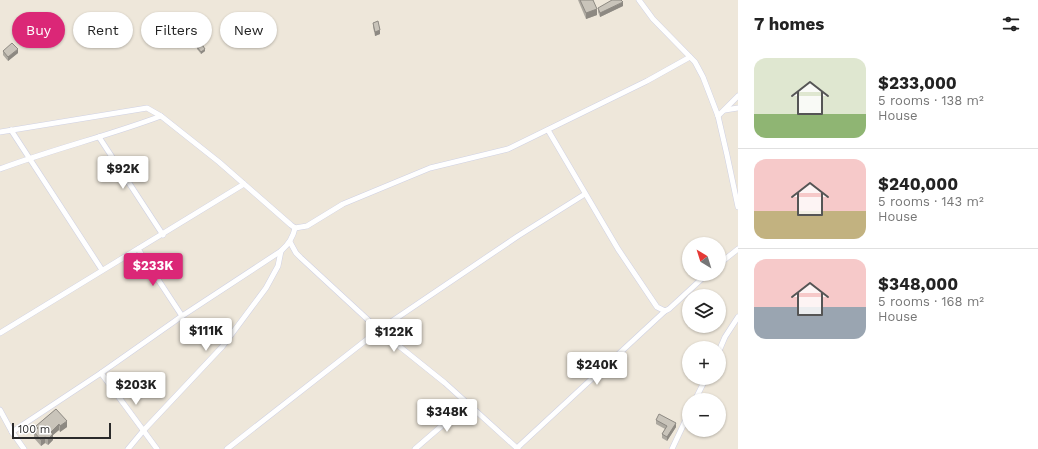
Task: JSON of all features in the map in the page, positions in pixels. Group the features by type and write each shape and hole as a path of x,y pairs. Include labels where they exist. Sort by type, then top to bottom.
{"street":[{"path":"639,0 653,19 695,62 703,77 718,116 738,207"},
{"path":"296,228 307,226 343,204 430,168 508,149 647,81 690,57"},
{"path":"718,116 738,96"},
{"path":"0,132 147,108 161,116 219,162 296,228"},
{"path":"724,110 738,108"},
{"path":"0,169 28,158 161,116"},
{"path":"11,130 102,270"},
{"path":"548,130 618,249 657,307 665,312"},
{"path":"98,137 163,235"},
{"path":"0,333 102,270 163,235 244,184"},
{"path":"227,449 379,330 518,236 585,194"},
{"path":"12,432 101,373 182,316 281,251 290,242 296,228"},
{"path":"290,242 296,253 301,258 379,330 445,383 517,449 699,281"},
{"path":"138,249 182,316"},
{"path":"726,258 738,249"},
{"path":"128,449 143,430 222,347 248,314 266,288 278,266 281,251"},
{"path":"724,341 738,317"},
{"path":"101,373 157,449"},
{"path":"415,449 467,404"},
{"path":"0,410 12,432 24,449"},
{"path":"672,449 682,428"}],"building":[{"path":"580,0 593,0 597,9 586,13"},
{"path":"612,0 621,0 623,2 600,13 598,8"},
{"path":"378,21 380,30 375,32 373,23"},
{"path":"12,43 12,48 18,49 8,57 3,51"},
{"path":"198,48 204,48 205,49 201,52"},
{"path":"56,409 67,421 60,426 59,424 51,432 53,434 48,439 45,437 41,440 34,432 38,428 36,426"},
{"path":"659,414 676,423 667,437 662,434 667,426 656,420"}]}
